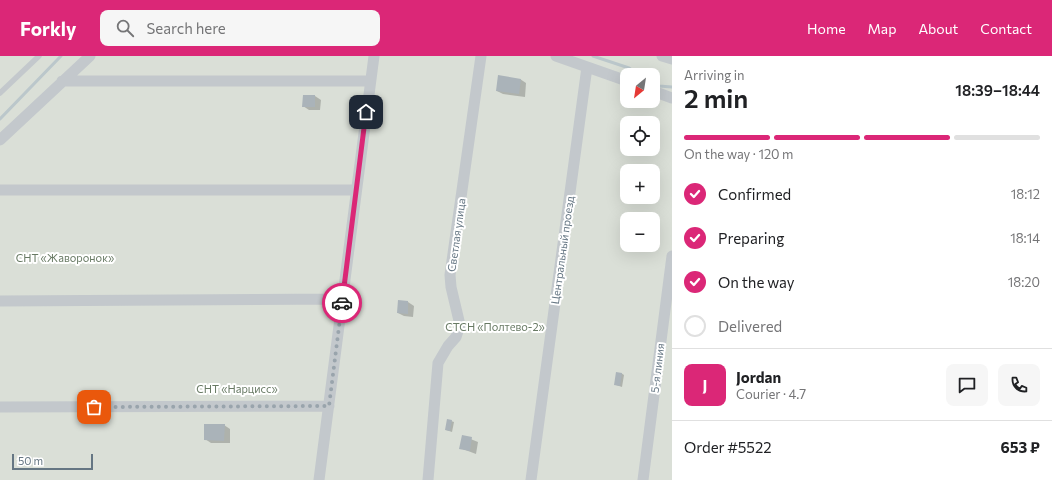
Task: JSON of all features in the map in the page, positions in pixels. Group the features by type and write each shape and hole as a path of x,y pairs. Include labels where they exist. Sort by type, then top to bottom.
{"street":[{"path":"0,140 90,56"},
{"path":"319,480 374,56"},
{"name":"Светлая улица","path":"428,480 438,363 448,346 456,337 460,325 451,287 450,275 481,56"},
{"path":"556,56 620,79"},
{"path":"662,56 672,59"},
{"name":"Центральный проезд","path":"531,480 587,67"},
{"path":"62,81 370,81"},
{"path":"660,94 672,98"},
{"path":"0,190 356,190"},
{"name":"5-я линия","path":"643,480 672,256"},
{"path":"0,301 342,299"},
{"path":"0,407 329,406"}],"lane":[{"path":"0,93 39,56"}],"green space":[{"path":"0,56 672,56 672,480 0,480"}],"building":[{"path":"498,75 521,79 519,94 496,91"},
{"path":"303,95 315,95 315,107 302,107"},
{"path":"398,300 408,301 408,314 397,313"},
{"path":"616,372 622,373 620,386 614,385"},
{"path":"447,419 452,420 450,431 445,430"},
{"path":"204,424 225,424 224,441 204,440"},
{"path":"462,435 472,437 470,451 459,449"}],"waterway":[{"path":"0,119 61,56"},
{"path":"593,56 629,68"},
{"path":"660,86 672,87"}],"way so far":[{"path":"94,407 329,406 342,303"}],"route":[{"path":"342,303 366,112"}],"park label":[{"name":"СНТ «Жаворонок»","path":"65,257"},
{"name":"СТСН «Полтево-2»","path":"495,326"},
{"name":"СНТ «Нарцисс»","path":"237,388"}]}
